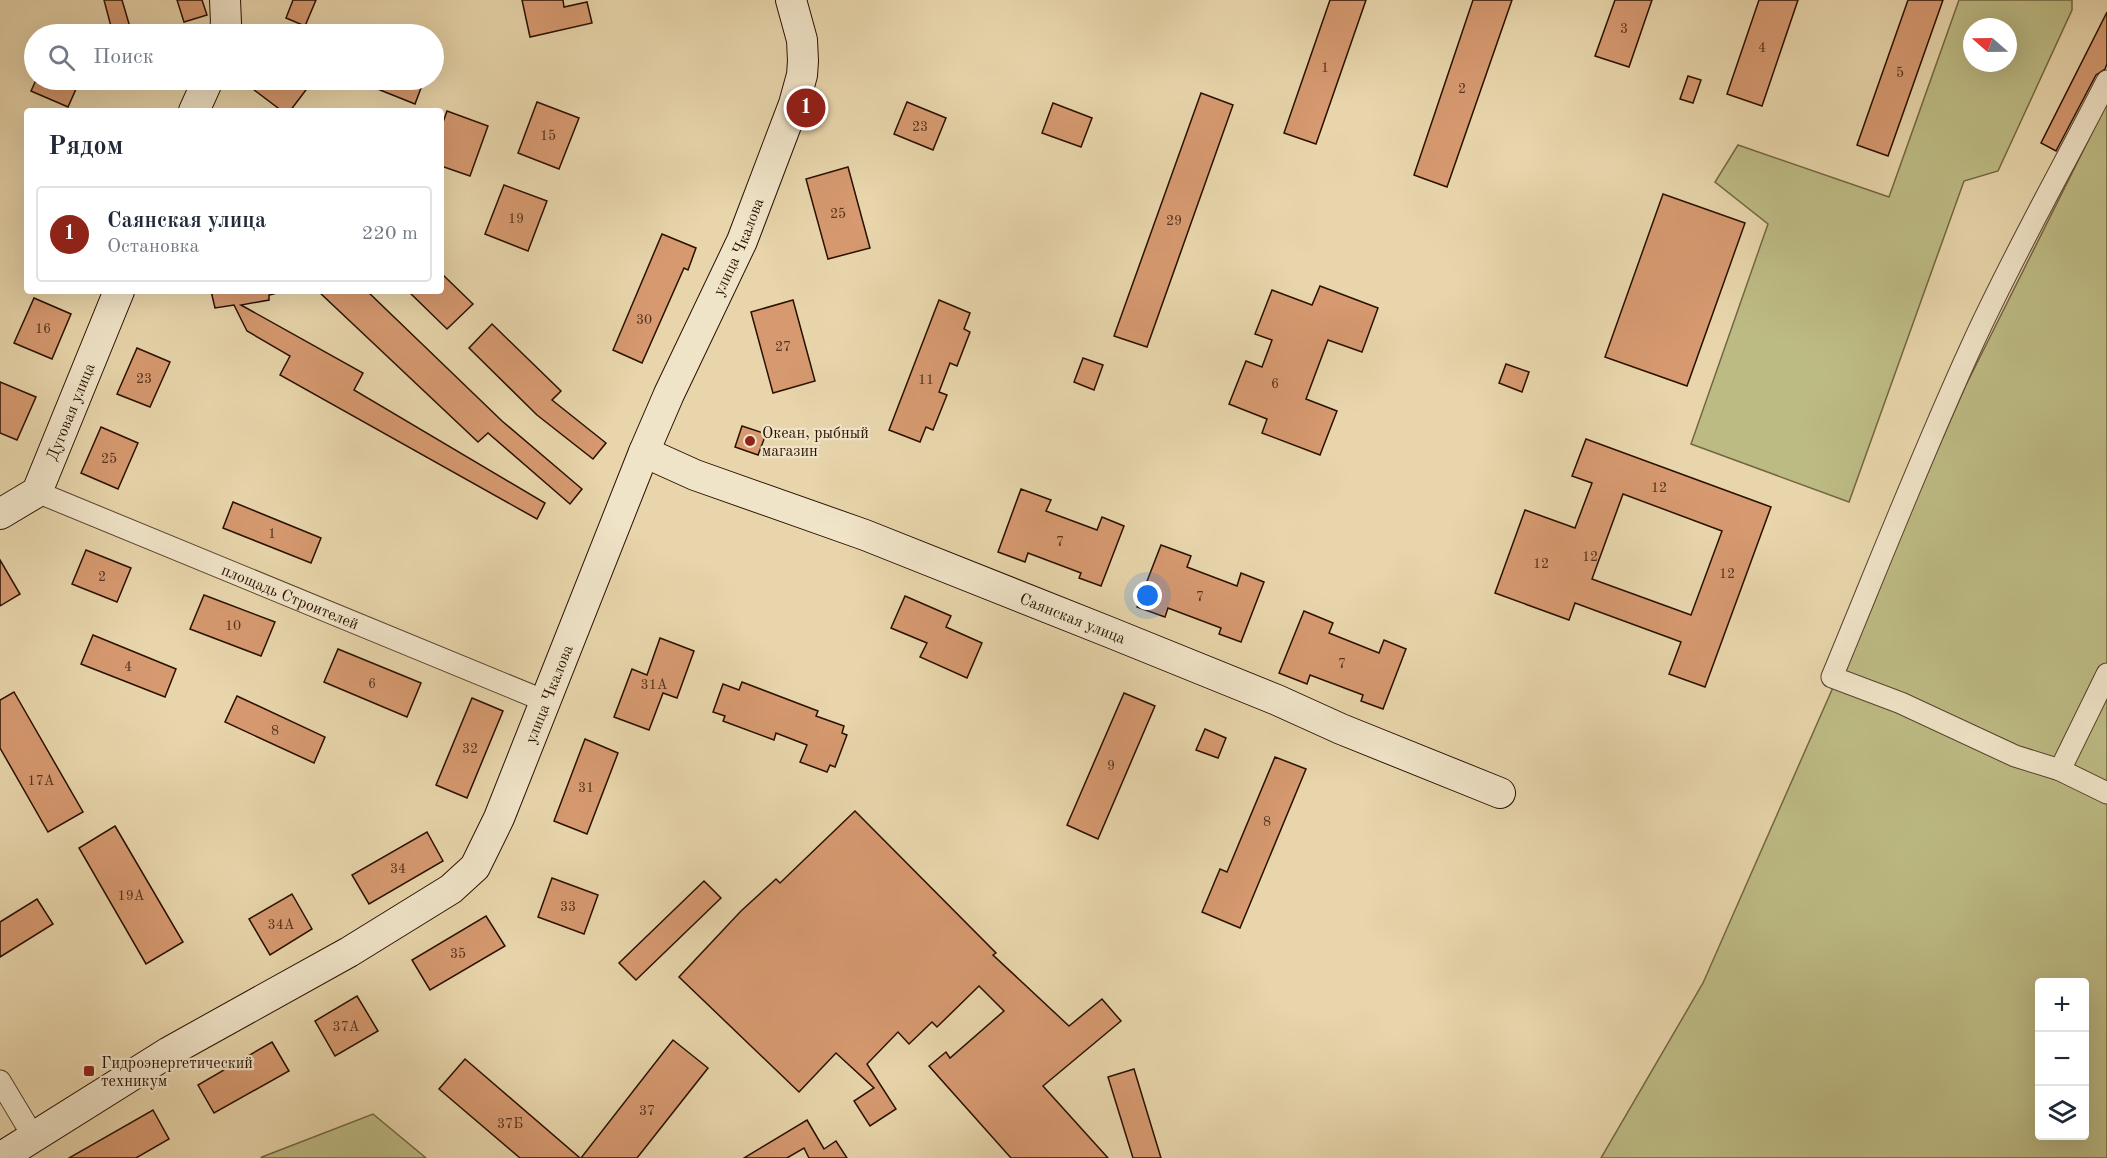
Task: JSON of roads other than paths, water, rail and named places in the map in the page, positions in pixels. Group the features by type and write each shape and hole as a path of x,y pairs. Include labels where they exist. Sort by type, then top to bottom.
{"main road":[{"path":"225,0 226,24"},
{"name":"улица Чкалова","path":"0,1158 169,1052 359,946 452,889 475,867 485,848 644,452 742,241 794,104 802,75 803,61 792,0"},
{"path":"195,108 203,90"},
{"name":"Дуговая улица","path":"37,492 118,294"},
{"name":"Саянская улица","path":"644,452 695,474 864,536 1109,632 1500,793"},
{"path":"0,514 37,492"}],"street":[{"path":"2107,81 1973,343 1832,677 1901,703 2015,756 2060,770 2107,793"},
{"name":"площадь Строителей","path":"37,492 545,700"},
{"path":"2060,770 2107,674"},
{"path":"0,1081 33,1136"}],"place":[{"name":"Саянская улица","path":"806,108"},
{"name":"Океан, рыбный магазин","path":"750,441"},
{"name":"Гидроэнергетический техникум","path":"89,1071"}]}
